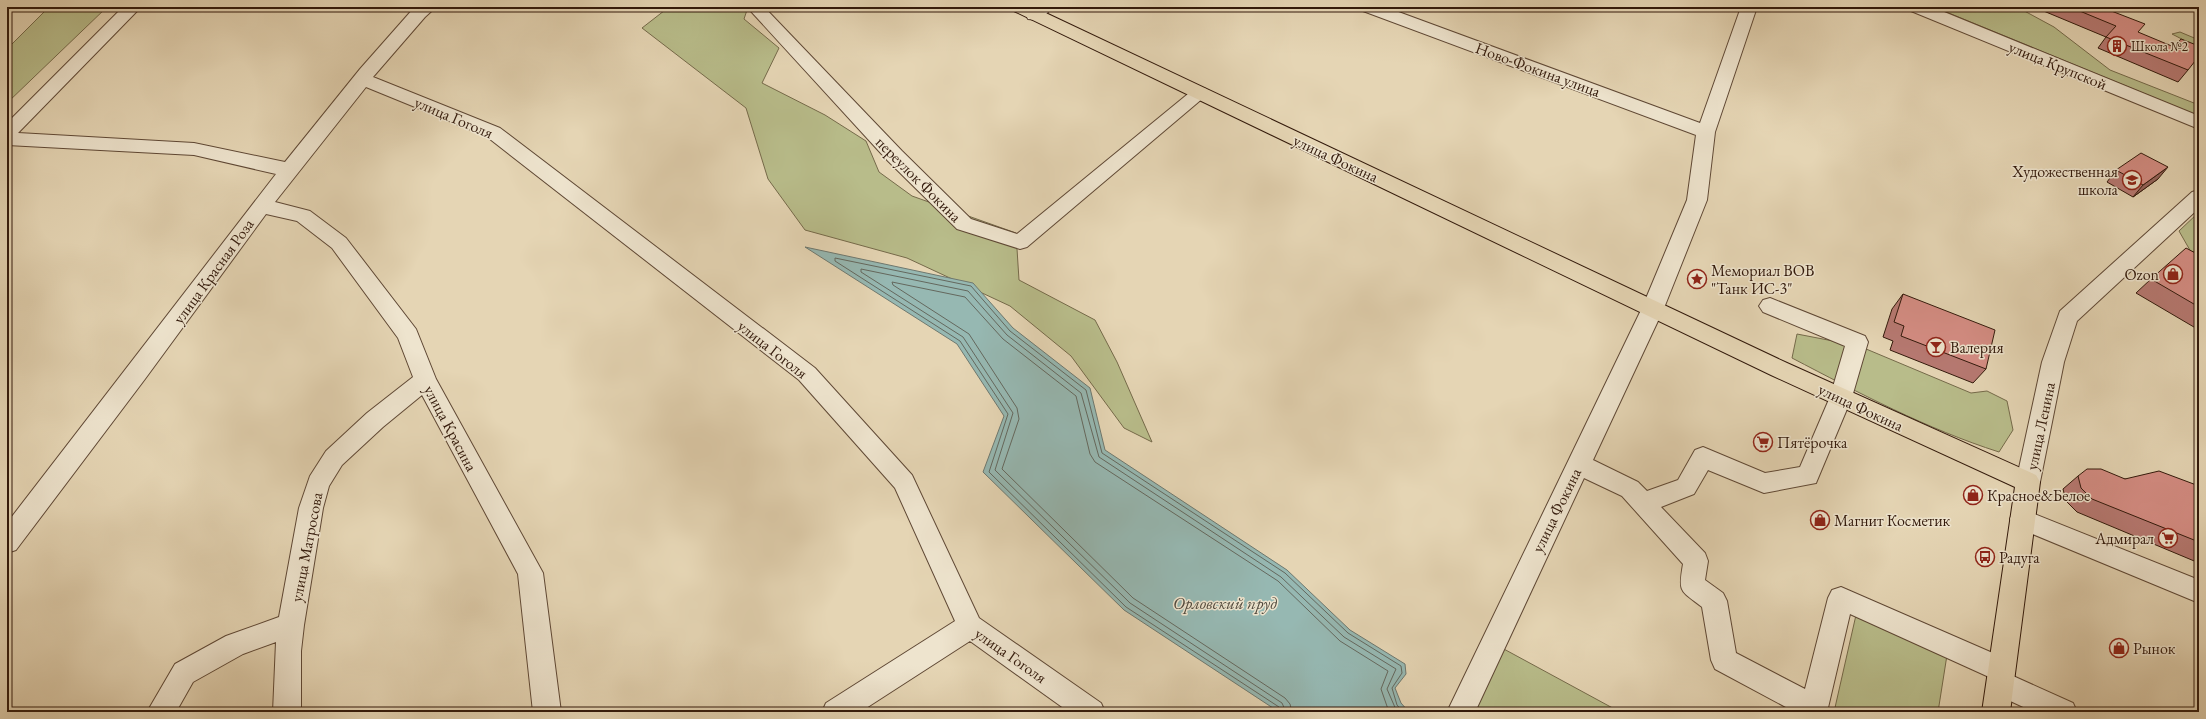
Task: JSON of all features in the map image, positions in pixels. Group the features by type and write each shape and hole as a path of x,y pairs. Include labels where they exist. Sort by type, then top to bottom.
{"main road":[{"name":"улица Фокина","path":"1033,10 1200,93 1653,308 1841,397 2028,482"},
{"name":"улица Ленина","path":"1996,712 2028,482"}],"street":[{"path":"7,134 133,7"},
{"name":"улица Красная Роза","path":"7,542 137,373 261,206 363,80 366,73 418,13 428,7"},
{"name":"переулок Фокина","path":"755,7 895,156 964,224 1020,242 1200,93"},
{"name":"Ново-Фокина улица","path":"1370,7 1706,132"},
{"name":"улица Крупской","path":"1917,7 2199,123"},
{"path":"1653,308 1697,200 1706,132 1744,9"},
{"name":"улица Гоголя","path":"363,80 493,132 807,374 904,482 970,626 1091,712"},
{"path":"7,139 194,149 290,170"},
{"name":"улица Ленина","path":"2028,482 2053,362 2068,317 2199,197"},
{"name":"улица Красина","path":"261,206 303,216 339,243 408,334 425,380 530,573 548,712"},
{"path":"1643,503 1686,487 1703,457 1764,483 1808,476 1841,397 1857,342 1770,306"},
{"name":"улица Фокина","path":"1461,712 1653,308"},
{"name":"улица Матросова","path":"287,712 288,651 291,625 311,508 318,483 334,458 375,420 425,380"},
{"path":"1578,464 1630,489 1696,561 1692,585 1714,601 1724,660 1814,710 1841,598 2001,677 2063,712"},
{"path":"2022,519 2199,592"},
{"path":"162,712 184,673 235,645 291,625"},
{"path":"836,712 970,626"}],"green space":[{"path":"49,7 107,7 7,103 7,49"},
{"path":"669,7 748,7 744,19 779,48 762,83 825,115 866,141 879,172 912,196 1016,233 1019,280 1095,320 1117,362 1152,442 1124,428 1071,356 1010,306 907,258 805,230 768,179 746,108 642,28"},
{"path":"1934,7 2017,7 2054,27 2110,70 2199,105 2199,116"},
{"path":"2180,32 2199,40 2199,48 2172,34"},
{"path":"2199,212 2199,251 2191,252 2179,231"},
{"path":"1797,334 1859,346 1971,393 1987,391 2007,401 2013,430 1999,452 1946,433 1894,410 1792,358"},
{"path":"1856,615 1947,655 1938,712 1834,712"},
{"path":"1502,648 1620,712 1470,712"}],"water":[{"name":"Орловский пруд","path":"805,247 973,283 1013,328 1090,388 1105,450 1287,570 1350,630 1405,664 1406,674 1395,688 1401,703 1409,712 1279,712 1124,610 983,472 1004,416 957,344"}],"building":[{"path":"2070,7 2101,7 2145,24 2138,32 2174,47 2181,39 2199,46 2199,56 2188,70 2106,37 2116,26"},
{"path":"2141,153 2168,167 2143,185 2116,170"},
{"path":"2186,248 2199,255 2199,307 2151,279"},
{"path":"1903,294 1995,330 1986,369 1901,336 1904,326 1894,322"},
{"path":"2087,469 2101,469 2125,479 2159,471 2199,486 2199,542 2092,499 2081,488 2078,476"}],"place":[{"name":"Школа №2","path":"2117,46"},
{"name":"Художественная школа","path":"2132,180"},
{"name":"Ozon","path":"2173,274"},
{"name":"Мемориал ВОВ \"Танк ИС-3\"","path":"1697,279"},
{"name":"Валерия","path":"1936,347"},
{"name":"Пятёрочка","path":"1763,442"},
{"name":"Красное&Белое","path":"1973,495"},
{"name":"Магнит Косметик","path":"1820,520"},
{"name":"Адмирал","path":"2168,538"},
{"name":"Радуга","path":"1985,557"},
{"name":"Рынок","path":"2119,648"}]}
